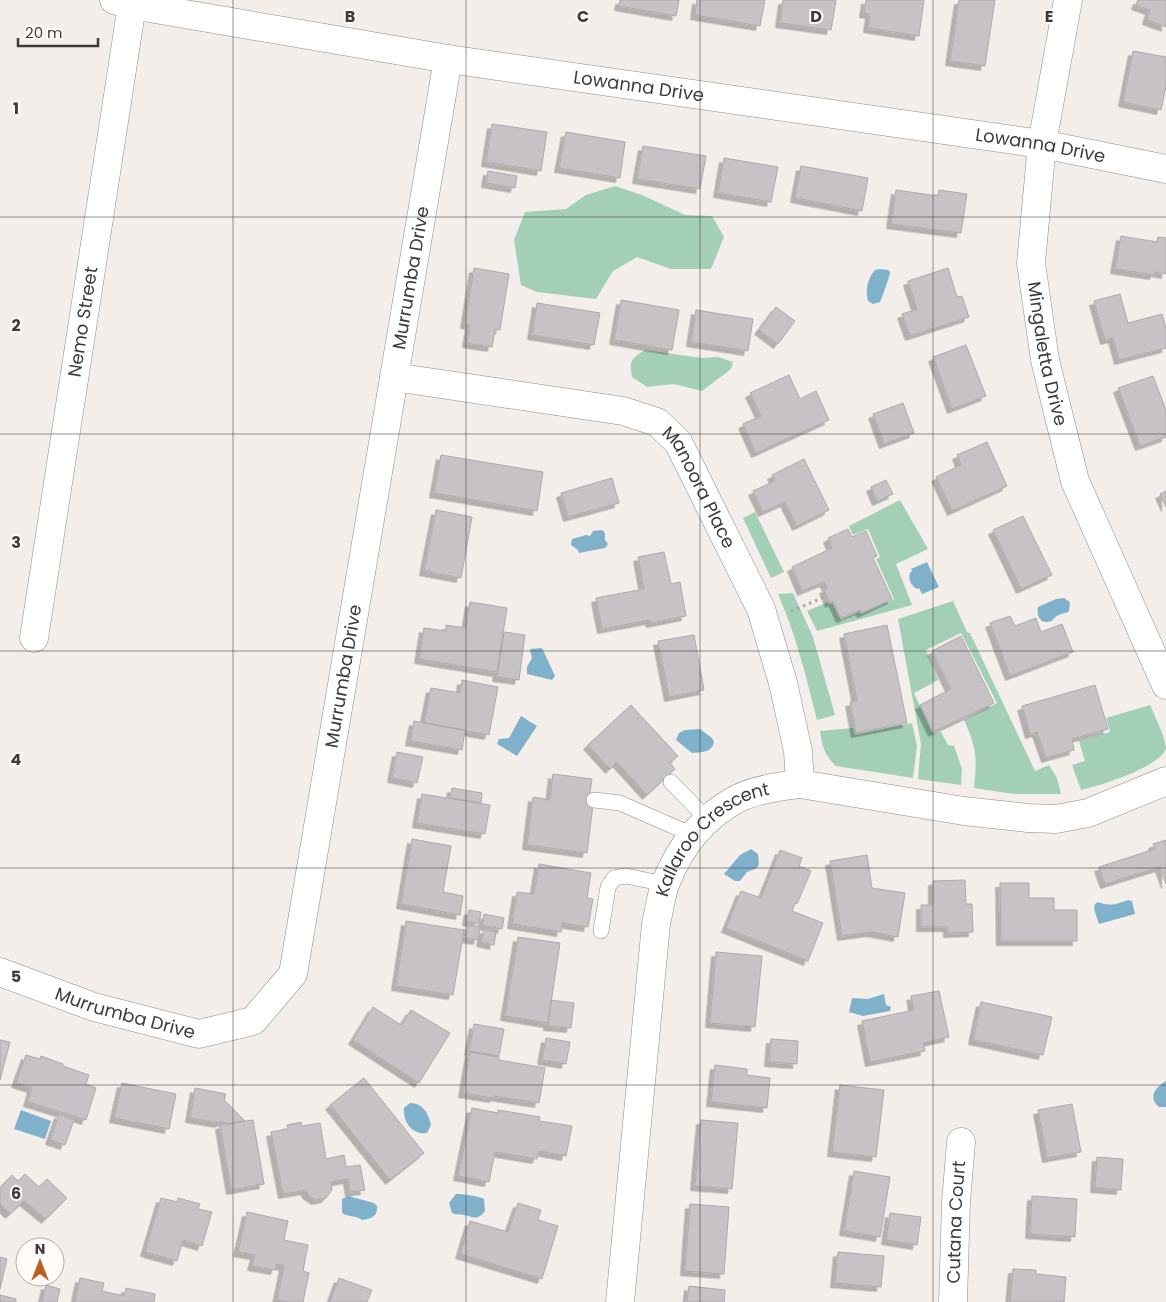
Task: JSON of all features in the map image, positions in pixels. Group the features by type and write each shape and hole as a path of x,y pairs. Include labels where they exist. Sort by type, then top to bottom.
{"street":[{"name":"Mingaletta Drive","path":"1067,1 1042,144 1031,263 1044,360 1075,481 1166,685"},
{"name":"Lowanna Drive","path":"123,3 448,59 1042,144 1166,169"},
{"name":"Nemo Street","path":"34,638 123,3"},
{"name":"Murrumba Drive","path":"0,972 94,1007 199,1034 253,1021 293,974 448,59"},
{"name":"Manoora Place","path":"394,377 623,411 657,422 678,442 761,609 783,683 798,750 800,784"},
{"name":"Kallaroo Crescent","path":"620,1302 656,924 665,884 683,849 700,827 738,798 776,787 800,784 964,811 1056,819 1088,813 1166,781"},
{"name":"Cutana Court","path":"953,1302 960,1142"}],"lane":[{"path":"670,782 700,827"},
{"path":"594,800 620,803 700,827"},
{"path":"602,931 608,887 614,878 626,876 665,884"}],"path":[{"path":"765,622 827,596"}],"green space":[{"path":"615,186 642,195 685,215 712,216 724,237 711,269 671,269 637,257 613,271 596,299 537,292 521,285 514,240 525,212 566,209 586,195"},
{"path":"645,350 701,358 718,357 733,362 731,369 702,391 674,384 647,387 632,377 631,367 632,360"},
{"path":"900,500 928,549 896,564 912,605 817,631 807,611 828,602 829,604 832,603 841,620 859,612 861,614 894,599 876,559 880,557 868,529 853,535 849,526"},
{"path":"755,512 784,572 771,578 743,518"},
{"path":"793,593 813,637 835,715 817,720 805,672 778,594"},
{"path":"953,601 1035,771 1049,765 1057,778 1061,794 1014,794 974,788 975,753 964,720 997,703 961,633 926,650 938,680 914,693 933,734 941,732 948,745 954,746 962,769 961,785 918,779 921,744 898,619"},
{"path":"1150,705 1160,726 1166,748 1162,755 1142,769 1081,790 1072,765 1085,761 1079,741 1110,732 1106,718"},
{"path":"912,723 917,746 913,778 836,766 825,750 820,731 853,728 855,735"}],"water":[{"path":"875,270 888,270 890,274 880,302 873,304 868,301 868,284"},
{"path":"602,530 605,533 605,540 608,544 605,548 579,553 571,545 572,539 586,535 590,536 593,531"},
{"path":"927,562 939,587 922,594 919,588 917,589 912,584 909,576 912,571 911,569"},
{"path":"1064,598 1070,602 1069,611 1058,615 1051,621 1044,622 1040,619 1038,607 1056,599"},
{"path":"542,648 555,676 552,680 527,674 527,667 532,658 530,649"},
{"path":"521,716 537,726 517,756 497,744 499,739 509,738"},
{"path":"700,729 712,738 714,742 709,750 692,753 676,740 679,733 685,730"},
{"path":"751,849 758,854 759,864 757,868 747,872 740,881 735,881 724,874 740,855"},
{"path":"1128,900 1132,901 1135,914 1099,924 1094,909 1095,904 1098,902 1113,904"},
{"path":"884,994 886,1005 891,1007 890,1011 863,1016 849,1012 852,998 868,999"},
{"path":"1166,1081 1166,1107 1159,1107 1155,1103 1153,1096 1156,1089"},
{"path":"410,1103 415,1103 422,1107 427,1113 431,1125 427,1133 417,1132 409,1126 405,1118 404,1108"},
{"path":"21,1110 51,1121 45,1139 14,1129"},
{"path":"456,1194 484,1199 485,1211 475,1218 452,1213 449,1203"},
{"path":"348,1196 374,1203 377,1206 375,1215 369,1219 362,1220 342,1213 342,1199"}],"building":[{"path":"620,0 679,0 676,16 619,6"},
{"path":"697,0 765,0 760,26 695,15"},
{"path":"783,0 836,0 831,30 780,23"},
{"path":"866,0 924,0 919,36 868,28 870,14 864,13"},
{"path":"959,0 995,0 985,66 950,61"},
{"path":"1138,0 1166,0 1166,27 1147,20 1150,10 1136,5"},
{"path":"1133,51 1166,57 1166,86 1161,110 1123,102"},
{"path":"492,124 547,132 541,171 486,162"},
{"path":"566,132 625,142 620,178 559,168"},
{"path":"643,146 706,156 700,189 637,179"},
{"path":"724,158 778,167 771,202 718,193"},
{"path":"801,166 868,178 862,211 795,198"},
{"path":"488,171 517,176 515,188 486,183"},
{"path":"896,190 938,196 939,190 967,194 961,233 891,224"},
{"path":"1121,236 1157,242 1158,237 1166,238 1166,274 1155,272 1154,275 1115,269"},
{"path":"474,268 509,274 500,330 495,329 492,347 467,343 470,325 465,324"},
{"path":"948,268 957,297 962,296 969,317 910,336 902,314 917,309 908,281"},
{"path":"1120,294 1128,323 1162,314 1166,328 1166,348 1119,360 1113,338 1105,340 1094,301"},
{"path":"621,300 679,310 672,350 614,340"},
{"path":"537,303 600,313 594,345 532,335"},
{"path":"776,307 795,321 778,344 759,330"},
{"path":"696,310 753,319 748,351 691,342"},
{"path":"966,345 986,396 952,409 933,357"},
{"path":"789,375 800,399 816,391 829,420 756,453 743,424 761,416 750,393"},
{"path":"1153,376 1166,410 1166,437 1140,446 1118,388"},
{"path":"903,403 914,433 884,444 873,414"},
{"path":"987,442 1007,486 952,511 936,477 961,465 957,455"},
{"path":"441,455 543,472 537,511 434,493"},
{"path":"804,459 829,510 797,526 785,502 763,512 753,491 775,481 772,475"},
{"path":"612,478 619,503 568,517 561,493"},
{"path":"886,480 893,494 877,501 871,487"},
{"path":"1166,491 1166,507 1160,494"},
{"path":"436,510 472,517 461,578 424,571"},
{"path":"1023,516 1052,575 1021,589 993,530"},
{"path":"848,529 852,537 866,531 877,556 873,558 892,599 862,613 860,610 841,618 833,601 830,603 824,589 828,588 824,582 802,591 792,567 832,548 828,538"},
{"path":"664,552 671,584 680,582 686,616 651,623 650,620 602,629 596,598 644,589 638,557"},
{"path":"470,602 507,608 497,672 419,659 424,628 446,631 446,625 466,628"},
{"path":"1010,616 1015,626 1036,618 1041,632 1062,624 1073,652 1010,676 990,623"},
{"path":"887,625 907,723 856,733 850,702 857,701 844,634"},
{"path":"504,632 525,635 519,680 497,677"},
{"path":"694,635 704,690 669,697 658,641"},
{"path":"961,636 994,703 933,732 920,705 951,689 932,651"},
{"path":"462,680 498,687 489,735 424,723 431,688 460,693"},
{"path":"1095,685 1108,729 1072,739 1074,750 1046,758 1037,732 1030,734 1022,706"},
{"path":"631,705 678,756 670,763 675,769 647,795 617,762 610,769 588,745"},
{"path":"414,721 465,730 462,750 410,741"},
{"path":"397,752 423,757 417,783 392,778"},
{"path":"553,774 592,779 588,805 593,805 587,853 527,845 533,797 550,800"},
{"path":"452,788 482,793 481,803 450,798"},
{"path":"422,794 490,805 485,834 417,823"},
{"path":"412,839 451,846 443,892 463,896 460,915 401,904"},
{"path":"1166,840 1166,884 1160,867 1105,884 1099,867 1155,849 1153,844"},
{"path":"780,850 802,858 799,866 811,871 797,904 795,903 792,911 823,923 808,961 726,928 741,891 761,898"},
{"path":"867,855 872,888 905,893 898,937 871,932 842,936 830,861"},
{"path":"539,864 591,873 587,898 593,899 588,927 562,923 561,932 512,924 517,892 534,894"},
{"path":"965,880 966,904 972,904 973,932 948,933 948,927 921,927 921,905 933,905 933,881"},
{"path":"1000,883 1029,883 1029,898 1054,898 1054,910 1077,910 1077,941 1001,941"},
{"path":"469,910 481,912 479,924 467,921"},
{"path":"484,914 504,918 502,929 482,925"},
{"path":"406,921 464,930 453,995 396,986"},
{"path":"468,925 480,927 478,940 465,938"},
{"path":"484,929 496,932 494,945 481,942"},
{"path":"518,937 560,943 548,1023 505,1016"},
{"path":"716,952 762,956 755,1027 710,1023"},
{"path":"939,991 949,1037 923,1043 925,1051 870,1062 862,1021 914,1010 911,996"},
{"path":"551,1000 574,1003 571,1028 548,1026"},
{"path":"981,1002 1052,1017 1043,1055 973,1040"},
{"path":"373,1007 401,1025 411,1010 450,1033 419,1083 353,1040"},
{"path":"474,1024 504,1029 499,1056 469,1051"},
{"path":"546,1038 570,1042 566,1064 542,1060"},
{"path":"771,1039 798,1041 797,1064 769,1062"},
{"path":"0,1040 10,1042 0,1080"},
{"path":"470,1052 499,1057 499,1060 545,1068 539,1103 463,1093"},
{"path":"26,1055 40,1059 41,1056 89,1075 86,1084 96,1088 86,1120 28,1102 32,1088 16,1083"},
{"path":"715,1065 747,1069 747,1075 770,1078 767,1108 711,1102"},
{"path":"364,1078 424,1153 390,1180 330,1105"},
{"path":"122,1083 176,1094 169,1129 114,1118"},
{"path":"840,1085 884,1090 876,1157 832,1152"},
{"path":"195,1088 226,1094 224,1100 245,1121 229,1124 220,1121 220,1123 190,1118"},
{"path":"1072,1104 1081,1152 1047,1158 1038,1110"},
{"path":"472,1108 498,1113 498,1110 540,1117 539,1121 572,1126 566,1156 539,1151 537,1159 495,1152 489,1182 458,1176"},
{"path":"59,1114 74,1120 65,1145 50,1140"},
{"path":"253,1120 264,1184 231,1190 220,1125"},
{"path":"701,1120 738,1123 732,1189 695,1186"},
{"path":"301,1122 302,1126 320,1123 326,1159 344,1155 346,1167 360,1165 365,1190 350,1192 348,1179 331,1182 332,1190 326,1198 316,1200 307,1194 306,1190 283,1194 271,1132 288,1129 287,1125"},
{"path":"1097,1157 1123,1159 1121,1190 1095,1188"},
{"path":"854,1171 890,1177 880,1237 844,1231"},
{"path":"25,1174 39,1187 47,1179 67,1198 46,1219 24,1201 10,1214 0,1204 0,1188 12,1175 18,1181"},
{"path":"1032,1196 1077,1199 1075,1237 1030,1234"},
{"path":"161,1198 177,1202 178,1198 200,1204 198,1209 212,1212 202,1246 183,1240 177,1261 145,1252"},
{"path":"518,1203 541,1210 538,1220 558,1226 542,1279 460,1254 470,1221 508,1232"},
{"path":"690,1204 729,1207 724,1274 685,1271"},
{"path":"247,1212 288,1221 284,1240 308,1245 303,1271 309,1273 303,1302 277,1300 284,1266 277,1264 275,1270 252,1266 255,1255 238,1252"},
{"path":"890,1213 921,1217 917,1245 886,1240"},
{"path":"838,1252 884,1256 881,1287 835,1283"},
{"path":"0,1257 7,1259 0,1289"},
{"path":"1013,1269 1036,1270 1036,1274 1066,1277 1064,1302 1010,1302"},
{"path":"80,1278 104,1283 102,1291 124,1296 126,1288 155,1294 154,1302 75,1302"},
{"path":"339,1278 372,1290 367,1302 330,1302"},
{"path":"689,1286 725,1290 724,1302 687,1302"},
{"path":"46,1287 60,1289 57,1302 42,1302"},
{"path":"0,1295 16,1299 16,1302 0,1302"}]}
